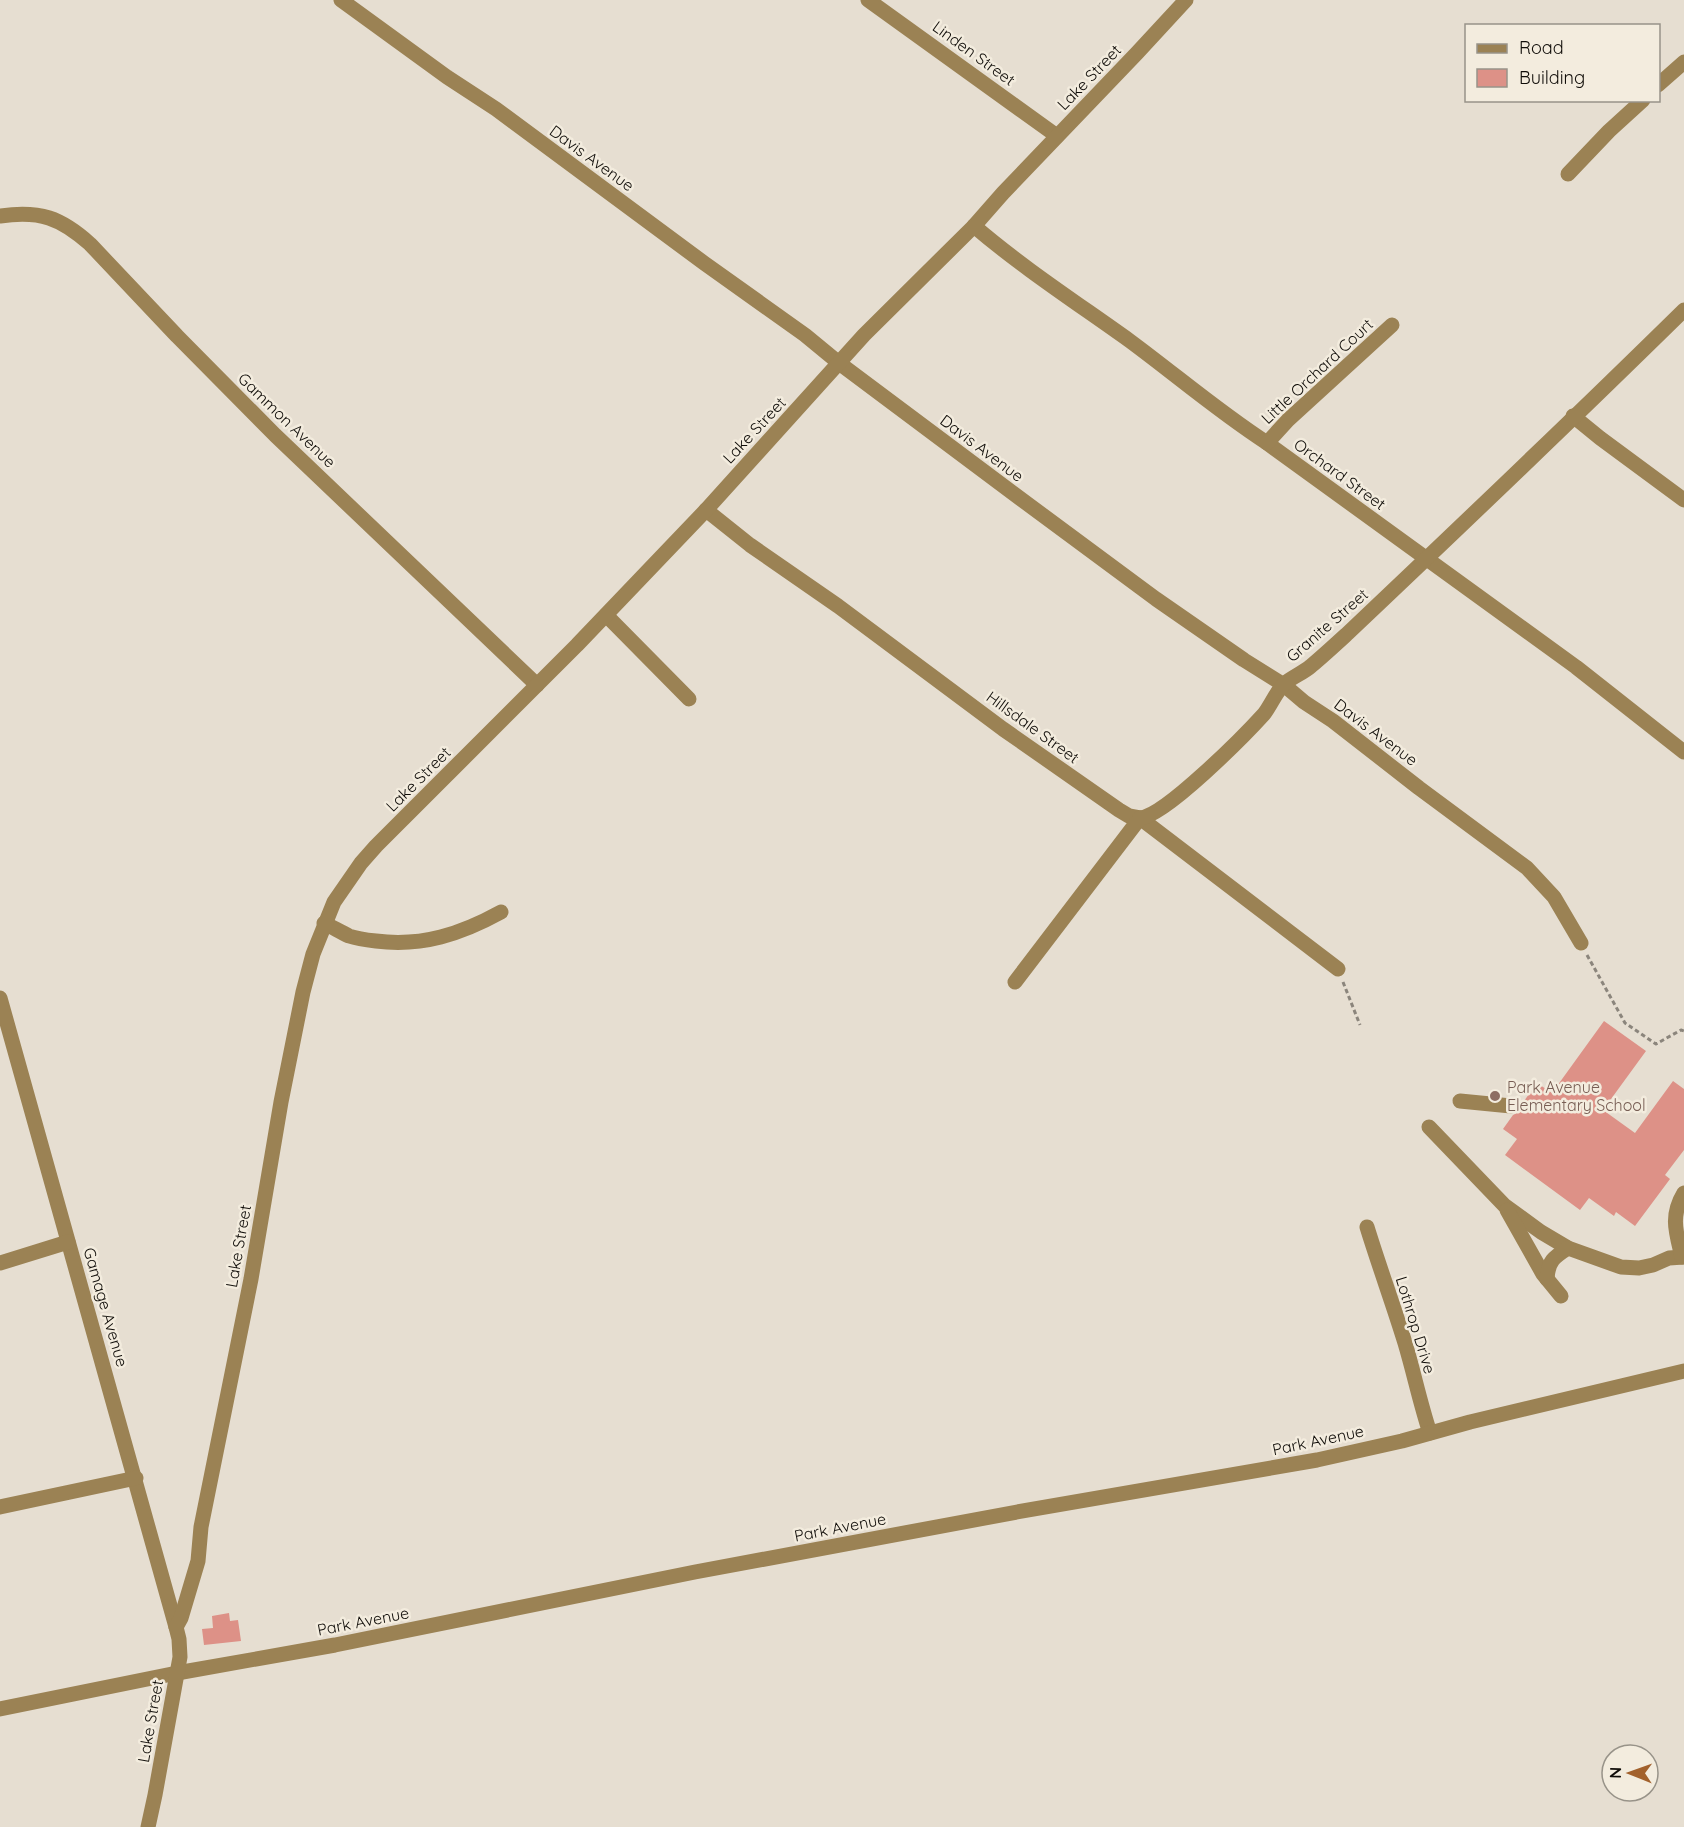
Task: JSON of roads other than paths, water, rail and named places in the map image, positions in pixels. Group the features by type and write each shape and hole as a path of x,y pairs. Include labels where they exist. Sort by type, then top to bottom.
{"street":[{"name":"Davis Avenue","path":"341,0 805,335 839,363 1156,598 1244,660 1284,685 1527,868 1554,897 1581,943"},
{"name":"Linden Street","path":"868,0 1057,136"},
{"name":"Lake Street","path":"148,1827 156,1795 180,1657 176,1627 181,1618 198,1561 201,1527 251,1279 281,1102 303,992 313,954 334,902 361,863 606,615 706,510 895,303 974,226 1186,0"},
{"path":"1660,84 1684,62"},
{"path":"1568,174 1641,102"},
{"name":"Gammon Avenue","path":"0,216 18,213 41,215 75,230 275,435 537,685"},
{"name":"Orchard Street","path":"974,226 1007,255 1041,280 1130,342 1238,424 1585,674 1684,752"},
{"name":"Granite Street","path":"1015,982 1140,818 1157,811 1173,800 1208,769 1264,714 1284,685 1310,667 1505,485 1684,310"},
{"name":"Little Orchard Court","path":"1267,443 1288,420 1392,325"},
{"path":"1574,416 1684,500"},
{"name":"Hillsdale Street","path":"706,510 750,545 838,606 1003,729 1119,810 1129,816 1140,818 1338,969"},
{"path":"606,615 689,699"},
{"path":"324,923 357,938 388,942 414,942 434,940 501,912"},
{"name":"Gamage Avenue","path":"0,998 176,1627"},
{"path":"1460,1101 1511,1106"},
{"path":"1429,1127 1504,1205 1541,1232 1569,1248 1621,1267 1639,1268 1669,1258 1683,1258 1674,1212 1684,1193"},
{"path":"1504,1205 1546,1279 1561,1296"},
{"name":"Lothrop Drive","path":"1367,1227 1406,1347 1430,1433"},
{"path":"0,1263 68,1242"},
{"path":"1546,1279 1547,1269 1555,1256 1569,1248"},
{"name":"Park Avenue","path":"0,1709 177,1673 358,1641 707,1570 1017,1512 1317,1460 1684,1371"},
{"path":"0,1507 136,1478"}],"place":[{"name":"Park Avenue Elementary School","path":"1495,1096"}]}
